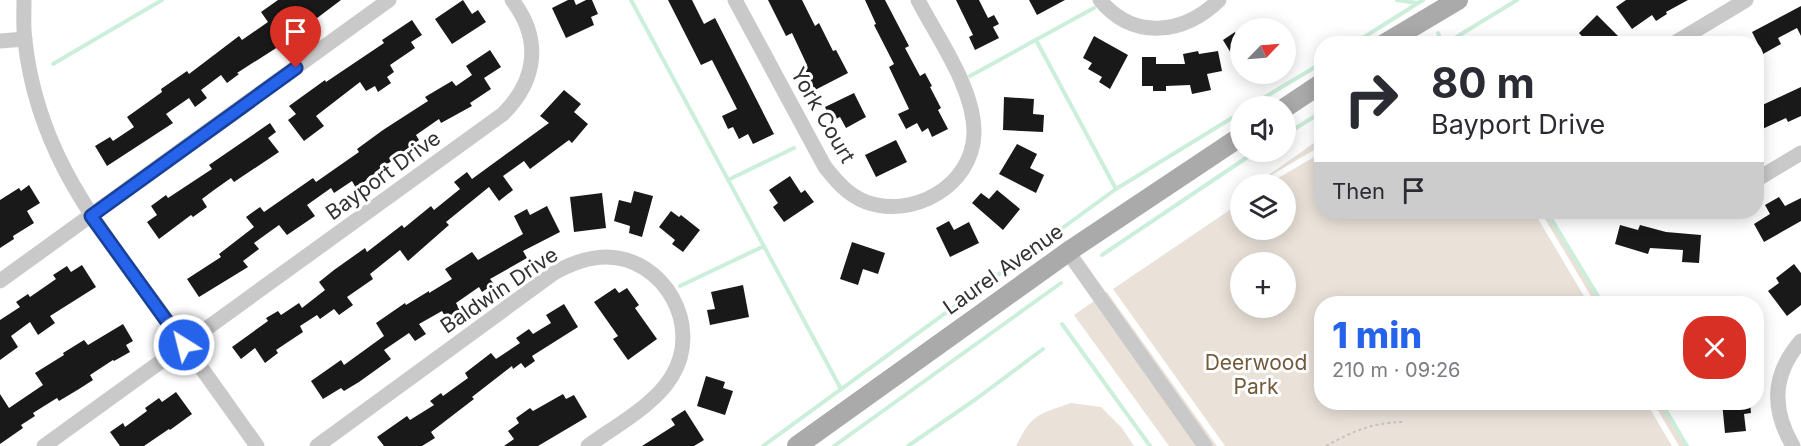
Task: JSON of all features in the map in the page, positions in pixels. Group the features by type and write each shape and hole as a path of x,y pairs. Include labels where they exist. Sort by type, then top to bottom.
{"main road":[{"path":"1397,36 1458,0"},
{"path":"1296,100 1314,88"},
{"name":"Laurel Avenue","path":"797,446 1068,252 1230,144"}],"street":[{"path":"24,0 25,39 32,83 40,115 66,175 91,216 257,446"},
{"path":"0,281 389,0"},
{"name":"Bayport Drive","path":"44,446 503,114 524,87 530,69 532,52 524,18 512,0"},
{"name":"York Court","path":"735,0 825,167 850,194 865,202 893,207 923,201 947,187 965,166 974,135 973,117 964,89 918,0"},
{"path":"1100,0 1107,9 1123,20 1141,27 1157,29 1185,24 1209,10 1219,0"},
{"path":"1686,36 1746,0"},
{"path":"0,42 25,39"},
{"path":"1764,175 1801,153"},
{"path":"1068,252 1205,446"},
{"name":"Baldwin Drive","path":"317,446 554,273 591,258 617,258 639,264 656,276 672,296 681,320 683,339 674,374 665,386 653,399 588,446"},
{"path":"1793,446 1782,423 1777,393 1784,365 1801,341"}],"path":[{"path":"1326,446 1361,428 1379,422 1402,422"}],"green space":[{"path":"1314,143 1314,150 1296,161 1296,156"},
{"name":"Deerwood Park","path":"1314,157 1314,219 1538,219 1584,296 1314,296 1314,410 1651,410 1672,446 1225,446 1113,289 1230,210 1230,240 1296,240 1296,174 1285,174"},
{"path":"1287,162 1294,162 1273,174 1270,174"},
{"path":"1545,219 1550,219 1597,296 1591,296"},
{"path":"1107,292 1217,446 1169,446 1074,315"},
{"path":"1071,403 1101,407 1122,428 1134,446 1016,446 1027,427 1037,417"},
{"path":"1658,410 1665,410 1686,446 1679,446"}],"building":[{"path":"278,0 341,0 284,43 237,73 239,74 227,83 221,75 201,90 207,98 195,107 189,98 166,114 173,123 107,166 95,146 110,137 113,141 134,127 127,117 162,92 161,89 187,71 189,74 239,36 242,40 268,22 261,12"},
{"path":"463,0 472,14 478,10 486,22 452,44 435,19"},
{"path":"568,0 574,0 576,5 592,0 598,14 591,17 594,25 566,38 552,8"},
{"path":"668,0 692,0 704,24 715,18 774,134 753,144 748,134 739,139 733,127 728,129 722,116 737,109 712,60 701,65"},
{"path":"768,0 802,0 815,26 819,23 833,51 836,50 848,73 815,90 803,67 807,65 792,33 786,36"},
{"path":"865,0 885,0 909,46 905,48 920,76 925,73 932,86 930,87 941,108 938,110 948,129 932,137 928,128 922,132 917,123 906,129 898,114 909,109 889,67 894,64 874,25 876,24"},
{"path":"956,0 979,0 988,18 994,15 999,24 993,27 999,38 975,50 969,37 973,35"},
{"path":"1029,0 1065,0 1037,15"},
{"path":"1626,0 1688,0 1666,12 1667,14 1656,21 1652,15 1632,29 1616,7"},
{"path":"1801,6 1801,36 1797,28 1778,38 1781,44 1764,53 1764,36 1754,36 1752,32"},
{"path":"1597,15 1618,36 1582,36 1579,33"},
{"path":"412,20 422,35 411,42 415,48 390,65 394,72 387,77 391,83 378,92 375,86 366,91 360,82 316,116 324,126 304,141 288,120 296,114 289,106 384,43 382,40"},
{"path":"1230,35 1230,52 1223,40"},
{"path":"1094,36 1128,55 1110,89 1099,82 1102,77 1088,69 1092,63 1083,58"},
{"path":"490,50 501,67 484,78 491,89 470,103 472,106 441,123 439,119 416,135 419,140 356,188 352,181 334,193 331,188 307,205 315,216 287,235 279,225 254,243 259,249 243,261 248,267 199,297 187,279 221,257 219,254 254,227 246,217 260,207 264,212 313,178 316,182 359,152 357,149 383,130 428,101 425,97 452,81 456,86 472,75 466,66"},
{"path":"1198,51 1199,54 1218,51 1222,71 1207,74 1211,90 1192,94 1190,85 1166,86 1166,91 1153,91 1153,86 1142,86 1142,57 1156,57 1156,64 1185,64 1183,54"},
{"path":"1801,87 1801,116 1788,122 1786,118 1764,128 1764,104"},
{"path":"564,90 581,104 574,112 588,124 572,143 569,140 530,169 524,161 503,176 513,190 499,201 489,187 446,222 449,225 408,261 400,250 370,274 373,279 347,297 353,305 339,315 334,309 320,319 317,315 300,326 303,332 276,350 278,353 265,363 255,348 241,359 232,347 268,321 266,318 278,311 281,315 299,303 302,308 325,290 319,282 334,270 365,248 367,252 402,225 404,228 431,206 434,210 460,189 454,182 467,172 472,179 549,123 540,116"},
{"path":"854,93 866,117 846,128 840,117 832,121 825,107"},
{"path":"1004,97 1034,99 1033,114 1044,115 1043,132 1003,130"},
{"path":"270,123 276,132 268,138 279,152 234,182 231,178 214,190 202,199 207,207 193,217 191,215 159,239 147,222 157,215 151,206 166,195 168,198 212,169 209,165"},
{"path":"896,140 907,162 876,177 865,155"},
{"path":"1017,144 1037,154 1030,168 1044,175 1036,193 999,174"},
{"path":"790,176 801,193 805,190 814,202 784,222 773,207 778,203 769,190"},
{"path":"29,185 40,203 27,211 34,223 13,236 14,239 0,248 0,200 19,188 21,191"},
{"path":"997,190 1020,209 1003,230 972,203 981,193 989,199"},
{"path":"634,191 653,196 642,237 629,233 630,226 614,221 619,200 631,203"},
{"path":"602,193 606,228 574,232 570,197"},
{"path":"1779,197 1785,206 1801,198 1801,221 1764,242 1754,224 1770,214 1765,205"},
{"path":"547,206 560,232 523,251 527,258 490,279 494,284 482,292 479,287 456,303 460,310 446,318 442,311 419,324 426,334 415,341 409,333 384,350 391,359 359,382 344,391 341,388 323,399 311,381 341,360 344,365 384,336 376,323 405,303 406,305 452,279 445,269 472,252 478,260 523,234 514,216 527,209 530,215"},
{"path":"671,211 679,217 681,215 700,230 683,252 672,244 675,240 659,227"},
{"path":"949,221 954,230 969,222 979,243 950,257 936,228"},
{"path":"1620,225 1638,230 1640,225 1666,232 1701,235 1699,263 1682,262 1683,250 1650,248 1648,254 1615,244"},
{"path":"852,242 885,253 878,274 863,269 858,285 840,279"},
{"path":"1794,264 1801,273 1801,305 1787,316 1768,291 1779,283 1776,278"},
{"path":"82,265 96,287 50,316 55,323 38,335 30,322 11,336 18,347 0,360 0,320 20,307 16,302 28,294 30,297 56,279 53,275 67,266 71,272"},
{"path":"743,285 749,317 710,325 707,310 715,309 711,292"},
{"path":"615,288 619,293 627,288 639,305 635,308 657,339 628,360 613,339 618,336 594,302"},
{"path":"564,304 578,327 532,356 535,361 525,368 521,363 513,369 512,366 472,397 474,399 431,432 435,438 422,446 384,446 377,437 407,416 410,420 434,405 430,401 441,393 443,396 468,378 465,373 491,353 496,359 520,343 516,338 529,329 533,334 551,323 546,315"},
{"path":"123,324 133,341 126,345 130,352 90,375 93,380 79,389 59,401 57,398 33,413 35,416 21,425 23,428 0,444 0,394 9,408 43,385 35,373 84,340 88,345"},
{"path":"706,376 725,382 723,388 733,391 725,415 697,406"},
{"path":"176,392 192,414 144,446 120,446 110,432 123,423 125,427 147,411 145,408 159,398 162,402"},
{"path":"563,394 566,399 574,395 587,417 538,446 504,446 514,439 508,431 519,423 516,418 530,408 533,411"},
{"path":"685,410 704,440 694,446 642,446 675,425 671,419"},
{"path":"1723,410 1751,410 1751,413 1744,414 1746,431 1725,433"}],"waterway":[{"path":"53,64 162,0"},
{"path":"631,0 841,389"},
{"path":"1397,0 1417,3"},
{"path":"1366,36 1423,0"},
{"path":"1458,36 1517,0"},
{"path":"970,76 1094,8"},
{"path":"1036,40 1116,189"},
{"path":"1267,96 1314,68"},
{"path":"1296,128 1314,117"},
{"path":"763,446 1116,189 1230,119"},
{"path":"728,180 794,148"},
{"path":"1102,255 1240,162"},
{"path":"1551,219 1598,296"},
{"path":"680,286 764,246"},
{"path":"834,446 1061,283"},
{"path":"1062,324 1150,446"},
{"path":"908,446 1043,349"},
{"path":"1666,410 1687,446"}],"route":[{"path":"184,345 91,216 296,68"}]}
